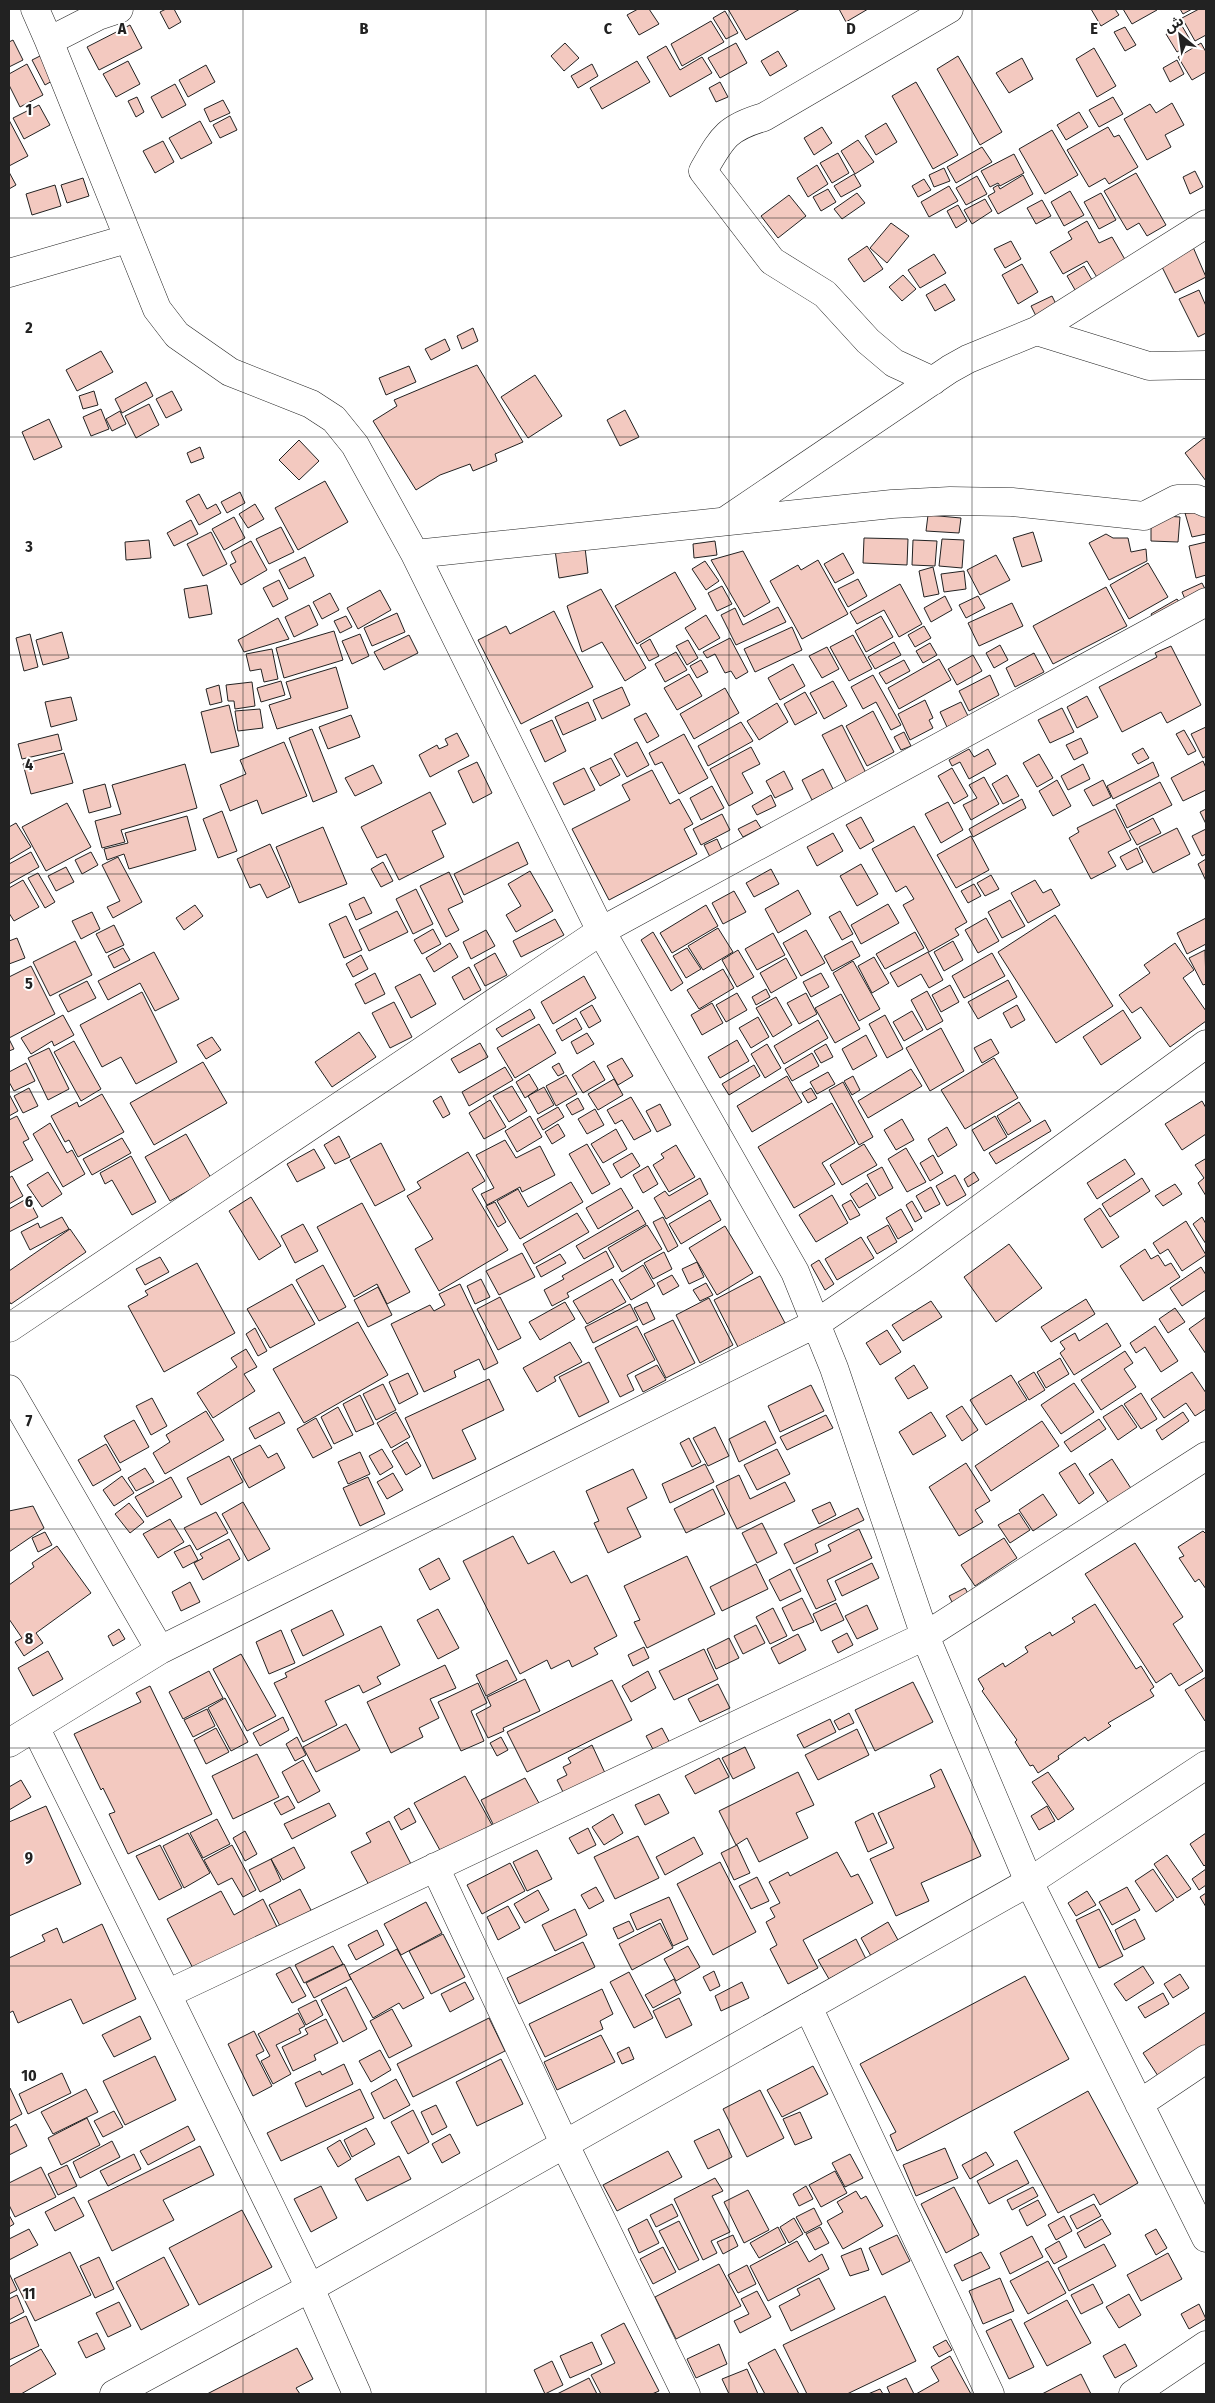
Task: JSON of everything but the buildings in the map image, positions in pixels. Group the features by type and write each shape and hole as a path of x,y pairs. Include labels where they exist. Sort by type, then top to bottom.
{"street":[{"path":"35,9 156,309 177,334 230,372 311,404 334,419 355,445 415,554 601,931 795,1272 817,1323 925,1636 1030,1882 1138,2104 1206,2238"},
{"path":"49,41 98,16 119,9"},
{"path":"933,380 894,363 868,341 825,294 772,261 703,171 722,137 743,123 764,117 950,9"},
{"path":"725,522 933,380 968,359 1036,331 1206,224"},
{"path":"9,273 127,239"},
{"path":"1036,331 1149,366 1206,365"},
{"path":"415,554 892,504 950,501 1012,502 1144,516 1177,499 1197,499 1206,503"},
{"path":"9,1328 601,931 1206,602"},
{"path":"9,1743 160,1650 817,1323 927,1247 1206,1044"},
{"path":"9,1390 160,1650"},
{"path":"167,1994 925,1636 1206,1456"},
{"path":"35,1727 310,2288 357,2394"},
{"path":"114,2394 310,2288 1030,1882 1206,1765"},
{"path":"436,1867 565,2145 686,2394"},
{"path":"808,2007 990,2394"},
{"path":"1138,2104 1206,2059"},
{"path":"1133,2394 1206,2345"}]}
